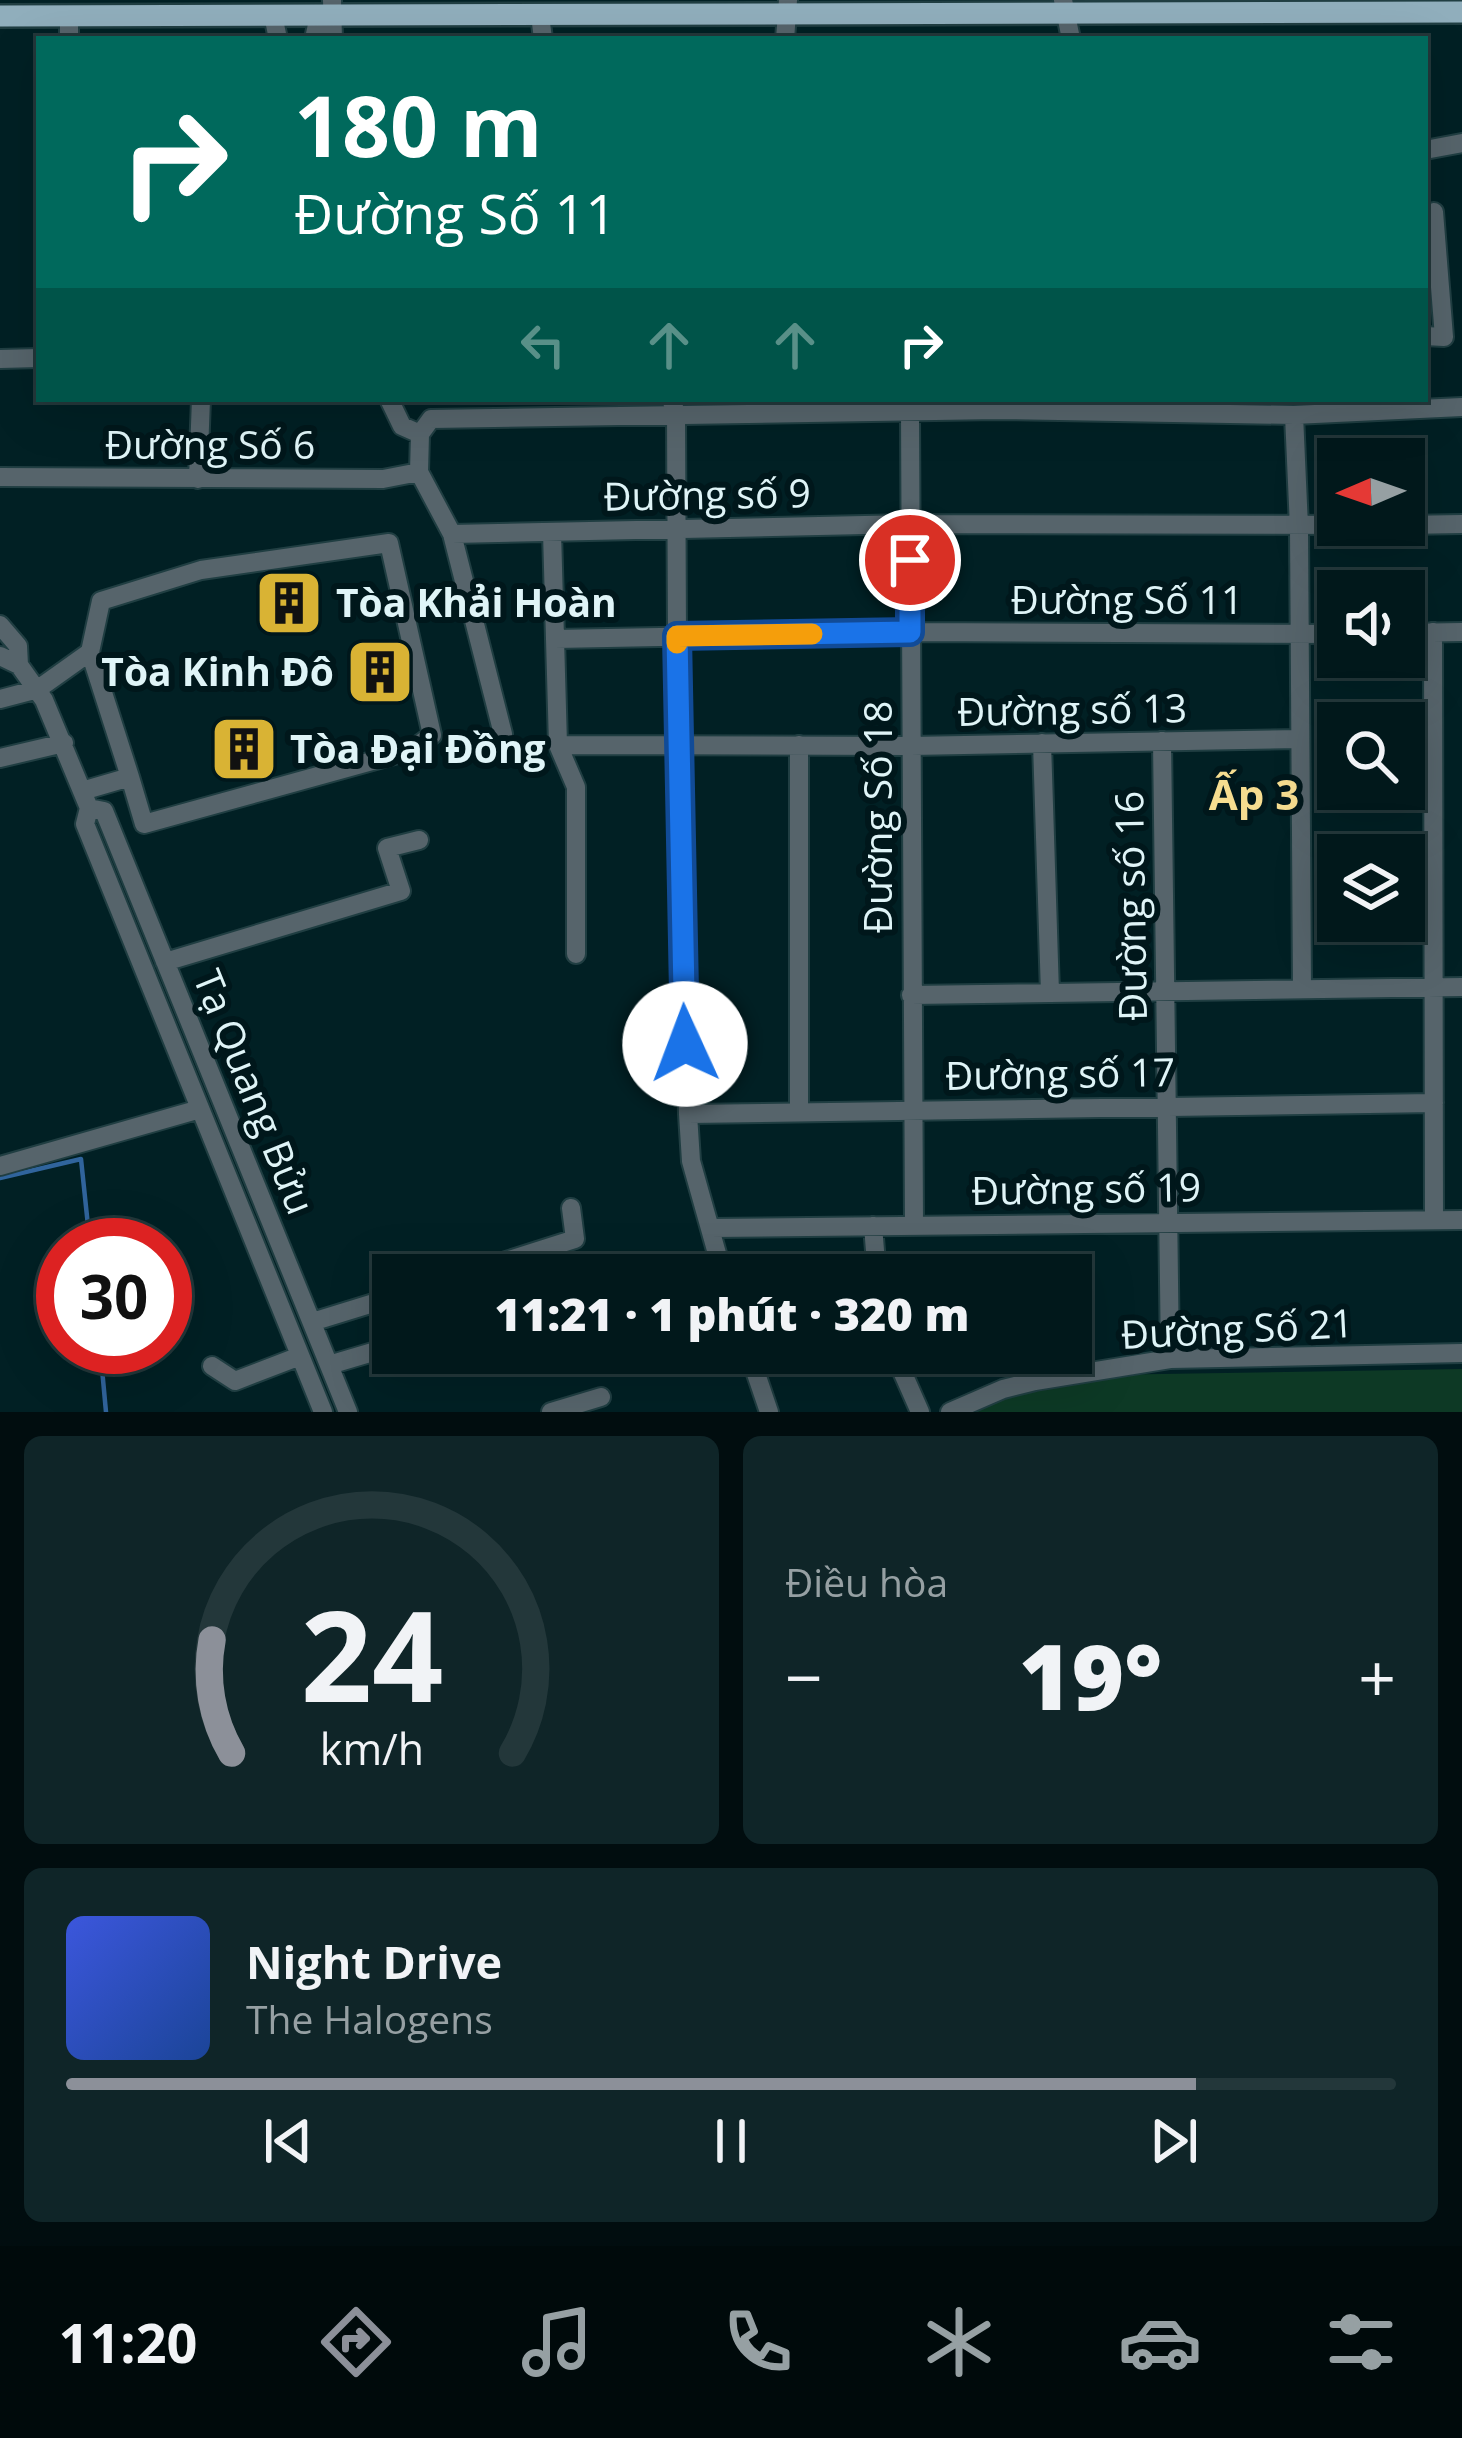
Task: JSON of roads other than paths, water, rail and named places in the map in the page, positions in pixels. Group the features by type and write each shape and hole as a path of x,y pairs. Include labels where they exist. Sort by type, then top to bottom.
{"main road":[{"path":"4,10 60,18 149,8 280,15 412,7 486,7 540,15 604,7 1395,6 1462,12"}],"street":[{"path":"278,36 280,15"},
{"path":"280,15 290,36"},
{"path":"540,15 543,36"},
{"path":"1428,148 1462,142"},
{"path":"1428,336 1444,337 1434,212"},
{"path":"1441,299 1462,299"},
{"path":"0,359 36,358"},
{"path":"198,479 200,402"},
{"path":"390,402 402,426 420,434"},
{"path":"503,734 452,534 419,472 420,434 431,419 467,408 840,405 910,411 997,405 1136,406 1294,415 1462,407"},
{"path":"674,406 688,1114 691,1161 717,1254"},
{"name":"Đường Số 18","path":"910,411 914,1224"},
{"path":"1294,415 1302,989"},
{"name":"Đường Số 6","path":"0,477 383,478 419,472"},
{"name":"Đường số 9","path":"452,534 910,524 1317,526"},
{"path":"1425,525 1462,524"},
{"path":"552,532 558,745 576,787 576,954"},
{"path":"389,543 432,735 427,741 412,750 143,824 130,777 90,652 101,601 201,570 389,543"},
{"name":"Tạ Quang Bửu","path":"0,625 18,646 19,665"},
{"name":"Đường Số 11","path":"555,639 910,632 1317,634"},
{"path":"1425,632 1462,632"},
{"path":"1433,632 1434,1220"},
{"path":"0,700 38,689 90,652"},
{"name":"Tạ Quang Bửu","path":"0,656 19,665 38,689 64,743 85,800 85,824 323,1412"},
{"name":"Đường số 13","path":"558,745 910,746 1299,739"},
{"name":"Đường số 16","path":"1162,741 1170,1359"},
{"path":"0,758 64,743"},
{"path":"1042,743 1050,992"},
{"path":"799,745 799,1110"},
{"path":"85,800 130,777"},
{"name":"Tạ Quang Bửu","path":"85,800 104,811 348,1412"},
{"path":"165,962 401,891 388,848 418,840"},
{"path":"911,995 1462,987"},
{"name":"Đường số 17","path":"688,1114 1434,1103"},
{"path":"0,1166 200,1109"},
{"path":"229,1179 250,1170"},
{"path":"528,1254 575,1239 571,1208"},
{"name":"Đường số 19","path":"710,1228 1462,1220"},
{"path":"873,1226 875,1254"},
{"path":"312,1322 372,1303"},
{"path":"329,1365 372,1352"},
{"name":"Đường Số 21","path":"950,1412 1003,1389 1082,1371 1170,1359 1462,1353"},
{"path":"212,1366 235,1381 300,1356"},
{"path":"756,1374 769,1412"},
{"path":"903,1374 920,1412"},
{"path":"550,1412 601,1396"}],"waterway":[{"path":"0,1178 81,1159 87,1218"},
{"path":"102,1374 106,1412"}],"place":[{"name":"Tòa Khải Hoàn","path":"289,603"},
{"name":"Tòa Kinh Đô","path":"380,672"},
{"name":"Tòa Đại Đồng","path":"244,749"}],"district":[{"name":"Ấp 3","path":"1254,795"}]}
